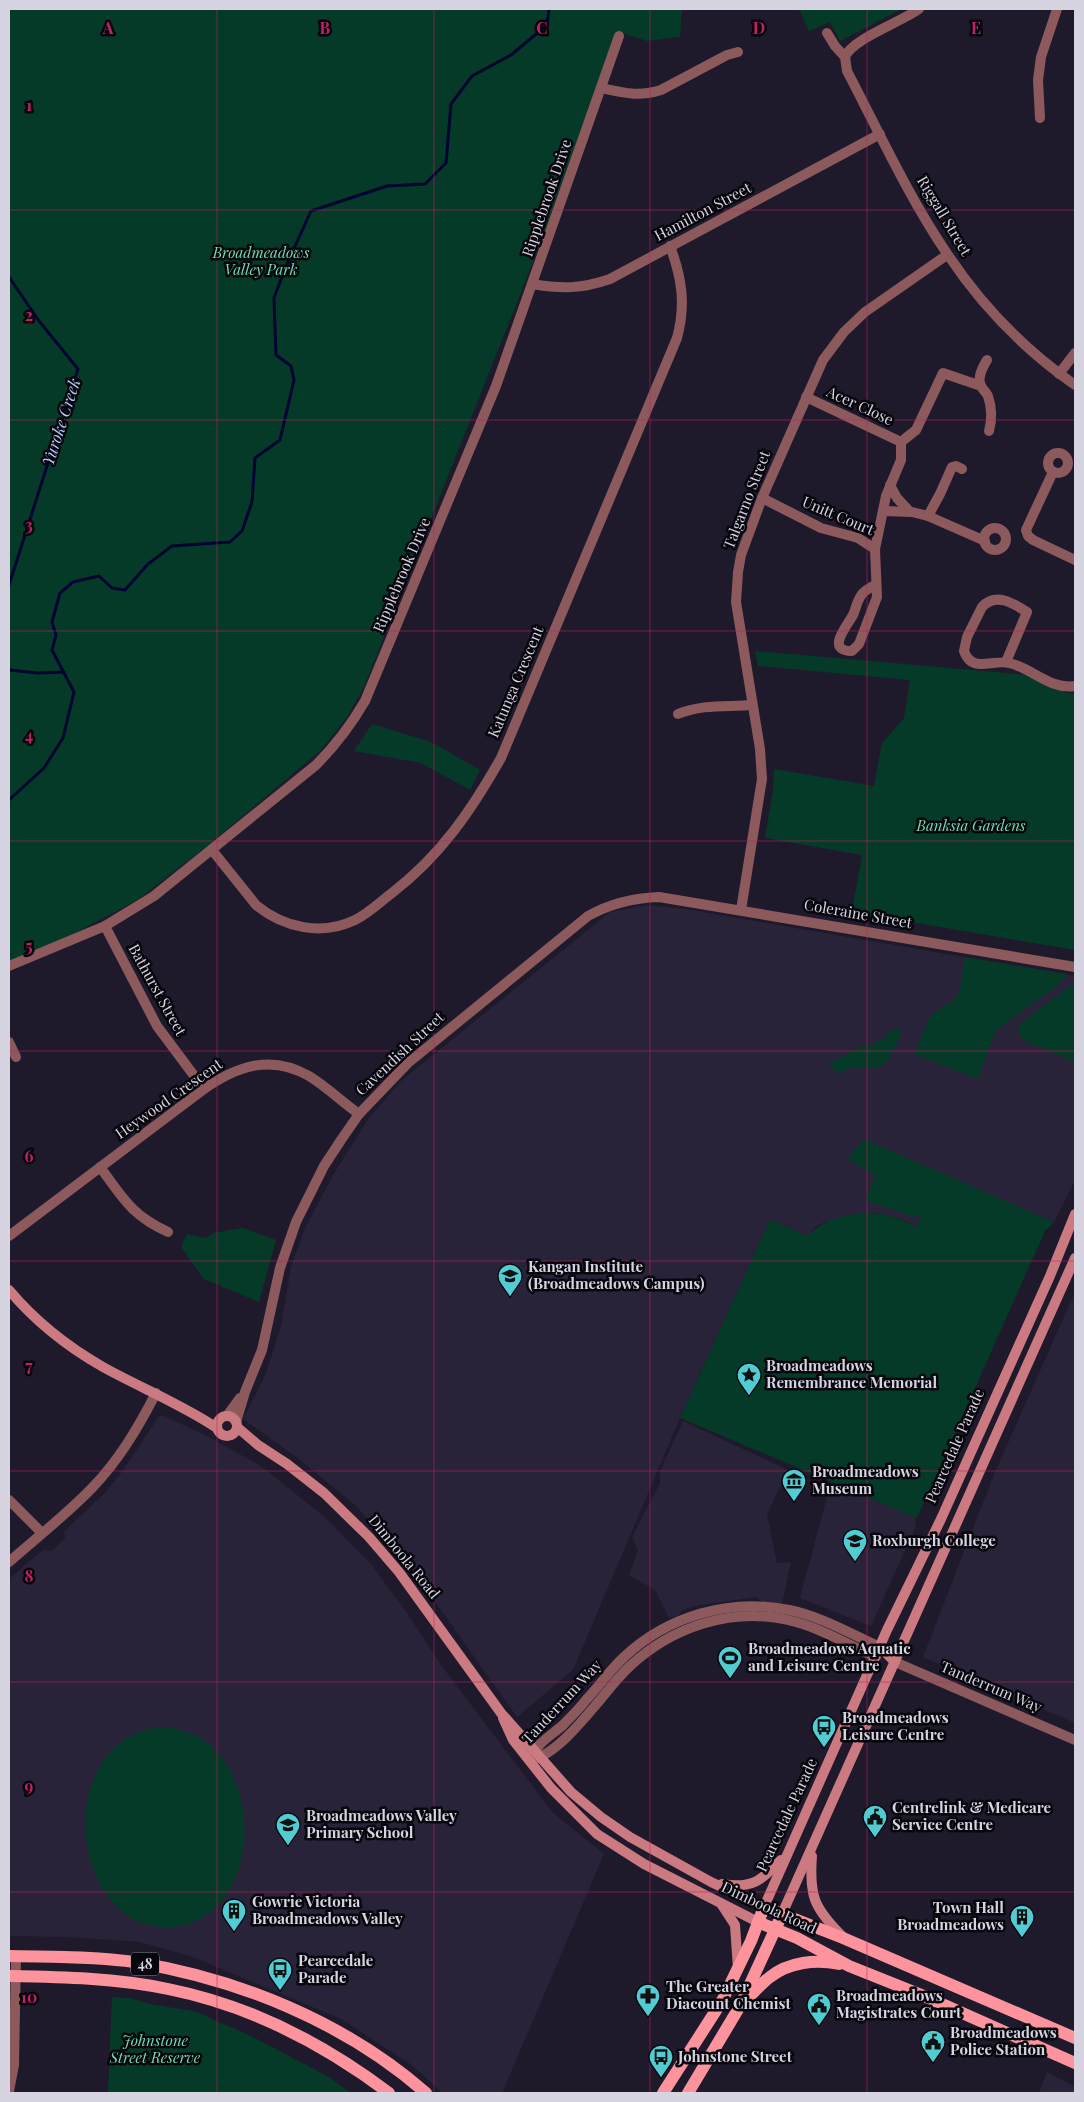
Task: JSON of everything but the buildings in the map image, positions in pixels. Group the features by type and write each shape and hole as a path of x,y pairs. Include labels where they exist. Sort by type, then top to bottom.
{"main road":[{"name":"Dimboola Road","path":"764,1907 844,1938 1075,2038"},
{"name":"Pearcedale Parade","path":"663,2093 722,2001 738,1970 764,1907"},
{"path":"672,2078 690,2090 740,2006 782,1914"},
{"name":"Dimboola Road","path":"758,1922 823,1951 849,1966 917,1993 1075,2063"},
{"name":"48","path":"13,1956 90,1958 133,1962 185,1972 244,1990 307,2016 374,2054 406,2076 426,2093"},
{"path":"740,2006 770,1976 788,1967 827,1961 849,1966"},
{"path":"181,1992 185,1972"},
{"name":"48","path":"13,1976 120,1981 181,1992 237,2008 274,2024 338,2058 389,2093"}],"street":[{"path":"845,56 857,43 919,9"},
{"path":"1040,118 1038,80 1041,57 1057,9"},
{"name":"Riggall Street","path":"827,33 835,46 845,56 846,71 947,255 996,315 1034,353 1075,385"},
{"name":"Ripplebrook Drive","path":"9,966 105,926 154,896 316,765 336,745 354,719 365,701 481,425 619,36"},
{"path":"601,88 629,95 651,93 667,87 727,55 738,52"},
{"name":"Hamilton Street","path":"532,284 559,289 594,284 610,279 880,134"},
{"name":"Katunga Crescent","path":"212,850 256,905 265,912 288,924 302,928 331,928 350,922 368,912 416,873 455,831 474,806 501,758 677,338 681,323 681,278 670,246"},
{"name":"Talgarno Street","path":"741,910 762,779 760,749 738,622 736,589 743,547 806,397 829,350 864,312 947,255"},
{"path":"1059,374 1075,353"},
{"path":"981,386 982,369 987,360"},
{"path":"876,584 863,593 842,631 839,644 846,651 852,651 859,644 877,596 874,549 882,510 901,460 901,442 916,430 943,373 981,386 987,394 990,403 989,431"},
{"name":"Acer Close","path":"806,397 901,442"},
{"path":"928,516 952,467 956,466 962,469"},
{"path":"1053,472 1026,530 1028,536 1033,540 1075,560"},
{"path":"890,486 897,498 910,512"},
{"name":"Unitt Court","path":"762,498 821,528 858,538 874,549"},
{"path":"882,510 910,512 928,516 985,541"},
{"path":"1006,662 1027,612 1013,603 999,599 985,603 982,607 967,637 964,651 966,656 974,663 1006,662 1060,686 1075,686"},
{"path":"678,714 704,706 752,705"},
{"name":"Coleraine Street","path":"636,898 659,897 1075,967"},
{"name":"Cavendish Street","path":"235,1428 245,1392 262,1350 280,1268 296,1222 324,1166 359,1114 408,1064 588,916 618,902 636,898"},
{"name":"Bathurst Street","path":"105,926 157,1026 204,1089"},
{"path":"9,1042 16,1057"},
{"name":"Heywood Crescent","path":"9,1236 219,1078 240,1068 278,1066 298,1071 310,1077 359,1114"},
{"path":"100,1167 132,1210 150,1224 168,1232"},
{"name":"Pearcedale Parade","path":"764,1907 880,1647 941,1519 1050,1276 1075,1214"},
{"path":"782,1914 1075,1258"},
{"path":"9,1290 30,1313 76,1349 103,1366 189,1409 218,1428 223,1435 235,1428 232,1418 189,1409"},
{"name":"Cavendish Street","path":"225,1417 245,1392"},
{"path":"9,1562 90,1490 106,1473 140,1423 156,1393"},
{"path":"218,1428 218,1421 225,1417"},
{"name":"Dimboola Road","path":"235,1428 287,1464 324,1493 369,1537 399,1572 501,1714 577,1798 630,1837 711,1882 764,1907"},
{"path":"9,1500 42,1533"},
{"name":"Tanderrum Way","path":"529,1760 537,1754 616,1665 633,1649 675,1622 691,1616 740,1606 790,1610 821,1621 880,1647 895,1662"},
{"name":"Tanderrum Way","path":"537,1754 553,1749 630,1665 663,1641 680,1631 694,1626 741,1616 788,1620 817,1630 876,1657 895,1662 1075,1740"},
{"name":"Dimboola Road","path":"501,1714 513,1740 567,1806 597,1834 644,1864 758,1922"},
{"path":"622,1851 630,1837"},
{"path":"812,1848 811,1880 814,1900 824,1919 844,1938"},
{"path":"711,1882 740,1886 754,1883 766,1876 786,1855"},
{"path":"721,1904 734,1925 738,1970"},
{"path":"9,2090 14,2065 13,1956"}],"shaded area":[{"name":"Kangan Institute (Broadmeadows Campus)","path":"646,905 679,908 1075,976 1075,1180 1054,1222 941,1175 916,1226 892,1216 874,1213 825,1222 815,1227 807,1236 770,1219 680,1418 573,1670 517,1717 406,1561 356,1506 299,1459 243,1419 265,1376 281,1326 291,1267 305,1228 333,1175 369,1118 401,1081 610,912"},
{"path":"1075,1292 1075,1723 923,1657 995,1472"},
{"path":"159,1416 164,1416 209,1437 261,1466 326,1518 371,1564 407,1613 441,1665 552,1812 604,1854 502,2093 442,2093 412,2065 341,2019 193,1957 140,1942 69,1937 9,1936 9,1579 43,1550 52,1551 65,1538 64,1531 105,1493 124,1469"},
{"path":"683,1421 788,1470 767,1514 777,1563 791,1562 782,1604 764,1603 756,1597 695,1606 682,1610 678,1616 669,1618 655,1590 629,1575 638,1550 632,1537 660,1483 660,1471"},
{"name":"Roxburgh College","path":"831,1482 915,1516 916,1526 871,1626 800,1598"},
{"path":"1047,2072 1075,2087 1075,2093 1039,2093"}],"green space":[{"name":"Broadmeadows Valley Park","path":"9,9 682,9 680,37 647,41 616,31 541,242 364,687 347,717 321,750 207,846 137,900 64,939 9,961"},
{"path":"799,9 902,9 840,41 830,22 809,31"},
{"name":"Banksia Gardens","path":"755,651 1029,675 1066,693 1075,694 1075,950 852,912 862,855 765,838 773,791 774,769 874,786 882,743 904,718 910,680 758,666"},
{"path":"372,724 431,742 480,770 470,790 421,763 354,751"},
{"path":"965,957 1067,974 1059,984 996,1030 978,1079 914,1054 931,1015 955,999 960,990"},
{"path":"1075,982 1075,1062 1023,1040 1018,1031 1019,1025"},
{"path":"900,1027 898,1041 888,1060 882,1065 847,1069 840,1074 828,1064 865,1044 867,1047 888,1036 887,1033"},
{"path":"864,1139 1054,1222 1045,1231 917,1518 680,1418 770,1219 807,1236 825,1223 857,1214 869,1213 891,1216 916,1226 922,1214 912,1217 866,1200 875,1175 847,1159"},
{"path":"243,1228 276,1240 259,1302 204,1279 181,1247 187,1234 206,1238 213,1233"},
{"path":"160,1727 196,1736 222,1758 238,1790 244,1826 241,1862 227,1894 203,1917 170,1927 136,1920 110,1900 93,1869 86,1834 88,1797 101,1764 125,1740"},
{"name":"Johnstone Street Reserve","path":"112,1997 130,1998 154,2005 195,2011 255,2038 327,2076 351,2093 108,2093"}],"waterway":[{"path":"9,800 44,768 63,738 74,692 52,650 56,635 52,622 60,593 73,582 99,576 112,588 125,590 148,564 172,546 230,542 242,531 252,502 255,458 280,440 294,380 291,366 276,355 274,298 311,211 387,186 425,184 446,163 451,104 472,76 511,55 547,25 549,9"},
{"name":"Yuroke Creek","path":"9,277 39,321 78,369 9,585"},
{"name":"Yuroke Creek","path":"9,668 10,670 37,673 64,672"}],"place":[{"name":"Kangan Institute (Broadmeadows Campus)","path":"510,1297"},
{"name":"Broadmeadows Remembrance Memorial","path":"749,1396"},
{"name":"Broadmeadows Museum","path":"794,1502"},
{"name":"Roxburgh College","path":"855,1562"},
{"name":"Broadmeadows Aquatic and Leisure Centre","path":"730,1679"},
{"name":"Broadmeadows Leisure Centre","path":"824,1748"},
{"name":"Centrelink & Medicare Service Centre","path":"875,1838"},
{"name":"Broadmeadows Valley Primary School","path":"288,1846"},
{"name":"Gowrie Victoria Broadmeadows Valley","path":"234,1932"},
{"name":"Town Hall Broadmeadows","path":"1022,1938"},
{"name":"Pearcedale Parade","path":"280,1991"},
{"name":"The Greater Diacount Chemist","path":"648,2017"},
{"name":"Broadmeadows Magistrates Court","path":"819,2026"},
{"name":"Broadmeadows Police Station","path":"933,2063"},
{"name":"Johnstone Street","path":"661,2078"}]}
